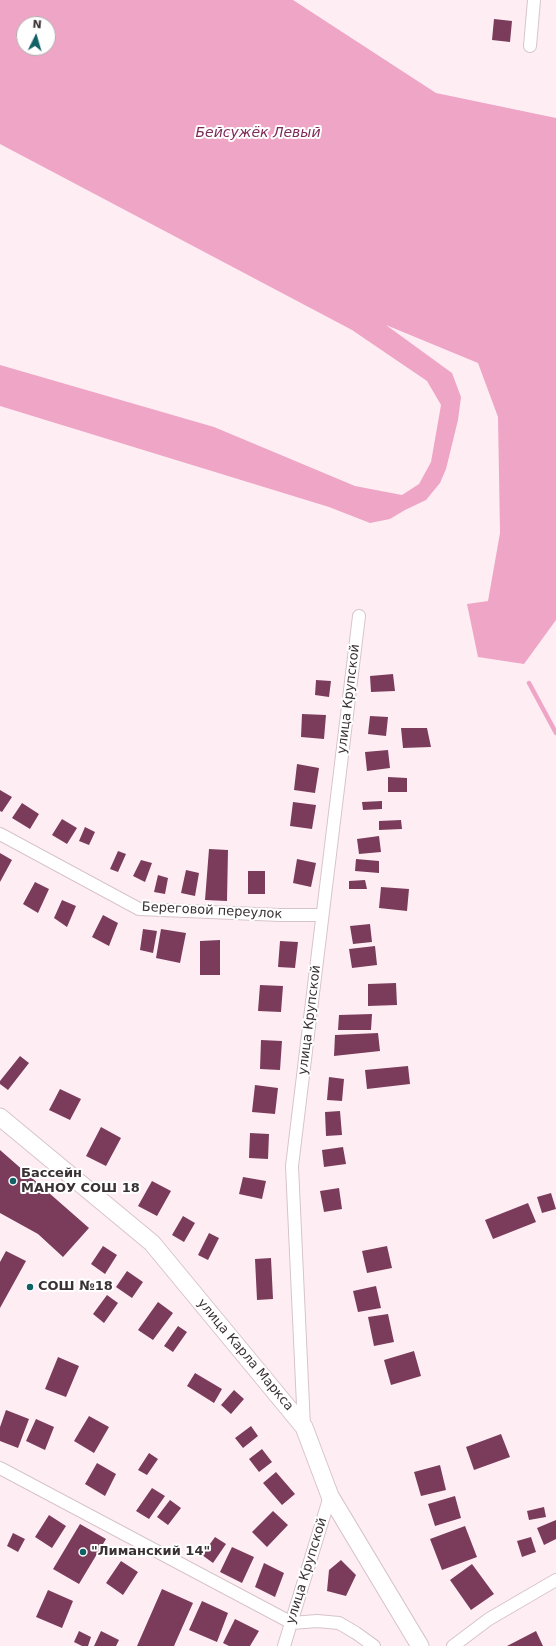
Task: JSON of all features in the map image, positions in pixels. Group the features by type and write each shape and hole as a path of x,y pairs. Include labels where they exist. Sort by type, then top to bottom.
{"main road":[{"name":"улица Карла Маркса","path":"0,1117 152,1243 304,1427 330,1496 420,1646"}],"street":[{"path":"530,46 534,0"},
{"name":"улица Крупской","path":"304,1427 292,1166 359,616"},
{"name":"Береговой переулок","path":"0,834 139,909 280,915 322,915"},
{"path":"0,1468 292,1623 317,1621 339,1624 356,1633 374,1646"},
{"name":"улица Крупской","path":"284,1646 330,1496"},
{"path":"453,1646 489,1619 556,1580"}],"water":[{"name":"Бейсужёк Левый","path":"0,0 293,0 436,93 556,118 556,620 524,664 478,657 467,604 488,601 500,533 498,417 478,363 386,325 452,373 461,397 458,420 446,469 440,483 426,500 390,519 370,523 329,507 0,406 0,365 214,427 355,486 402,495 419,484 431,462 441,405 427,381 352,330 0,144"}],"building":[{"path":"494,19 512,21 510,42 492,40"},
{"path":"393,674 395,691 371,692 370,676"},
{"path":"316,680 331,681 329,697 315,695"},
{"path":"302,714 326,715 324,739 301,737"},
{"path":"370,716 388,717 386,736 368,734"},
{"path":"401,728 427,728 431,747 403,748"},
{"path":"388,750 390,768 367,771 365,752"},
{"path":"297,764 319,768 315,793 294,790"},
{"path":"388,777 407,778 407,792 388,792"},
{"path":"0,790 12,797 2,812 0,811"},
{"path":"382,801 382,809 363,810 362,802"},
{"path":"293,802 316,805 312,829 290,826"},
{"path":"22,803 39,814 30,829 12,818"},
{"path":"62,819 77,828 67,844 52,835"},
{"path":"401,820 402,829 379,830 379,821"},
{"path":"85,827 95,832 89,845 79,841"},
{"path":"379,836 381,852 359,854 357,839"},
{"path":"209,849 228,850 227,901 205,900"},
{"path":"118,851 126,854 118,872 110,869"},
{"path":"0,853 12,860 0,882"},
{"path":"297,859 316,863 311,887 293,883"},
{"path":"356,859 379,861 379,873 355,871"},
{"path":"141,860 152,863 145,882 133,876"},
{"path":"186,870 199,873 195,896 181,893"},
{"path":"248,871 265,871 265,894 248,894"},
{"path":"158,875 168,878 165,894 154,892"},
{"path":"365,880 367,889 349,889 349,881"},
{"path":"35,882 49,889 38,913 23,904"},
{"path":"381,887 409,889 407,911 379,908"},
{"path":"62,900 76,906 67,927 54,918"},
{"path":"103,915 118,923 109,946 92,937"},
{"path":"370,924 372,942 353,944 350,926"},
{"path":"143,929 157,931 153,953 140,950"},
{"path":"161,929 186,933 180,963 156,958"},
{"path":"220,940 220,975 200,975 200,941"},
{"path":"280,941 298,942 295,968 278,967"},
{"path":"375,946 377,965 352,968 349,949"},
{"path":"396,983 397,1005 368,1006 368,984"},
{"path":"260,985 283,986 281,1012 258,1011"},
{"path":"372,1014 371,1030 338,1030 339,1015"},
{"path":"378,1033 380,1051 334,1056 335,1035"},
{"path":"261,1040 282,1041 280,1070 260,1069"},
{"path":"20,1056 29,1063 8,1090 0,1084 0,1081"},
{"path":"408,1066 410,1084 367,1089 365,1070"},
{"path":"329,1077 344,1079 342,1101 327,1100"},
{"path":"255,1085 278,1088 275,1114 252,1112"},
{"path":"60,1089 81,1099 70,1120 49,1110"},
{"path":"340,1111 342,1135 326,1136 325,1112"},
{"path":"101,1127 121,1138 106,1166 86,1156"},
{"path":"250,1133 269,1134 268,1159 249,1158"},
{"path":"343,1147 346,1164 324,1167 322,1150"},
{"path":"0,1150 89,1228 63,1257 38,1234 0,1213"},
{"path":"243,1177 266,1181 262,1199 239,1194"},
{"path":"152,1181 171,1191 157,1216 138,1206"},
{"path":"339,1188 342,1209 324,1212 320,1191"},
{"path":"551,1193 556,1209 542,1213 537,1197"},
{"path":"528,1203 536,1222 493,1239 485,1220"},
{"path":"183,1216 195,1223 184,1242 172,1235"},
{"path":"209,1233 219,1238 208,1260 198,1255"},
{"path":"103,1246 117,1255 105,1274 91,1264"},
{"path":"387,1246 392,1268 367,1273 362,1251"},
{"path":"6,1251 26,1261 0,1308 0,1262"},
{"path":"271,1258 273,1299 257,1300 255,1259"},
{"path":"127,1271 143,1282 132,1298 116,1287"},
{"path":"376,1286 381,1308 358,1312 353,1291"},
{"path":"107,1295 118,1303 104,1323 93,1314"},
{"path":"158,1302 173,1313 153,1340 138,1330"},
{"path":"388,1314 394,1342 374,1346 368,1317"},
{"path":"178,1326 187,1332 173,1352 164,1346"},
{"path":"414,1351 421,1376 391,1385 384,1360"},
{"path":"58,1357 79,1366 66,1397 45,1389"},
{"path":"195,1373 222,1389 214,1403 187,1386"},
{"path":"234,1390 244,1399 231,1414 221,1405"},
{"path":"6,1410 29,1419 18,1448 0,1441 0,1427"},
{"path":"89,1416 109,1427 94,1453 74,1441"},
{"path":"36,1419 54,1427 45,1450 26,1441"},
{"path":"251,1426 258,1436 243,1448 235,1438"},
{"path":"501,1434 510,1457 474,1470 466,1447"},
{"path":"262,1449 272,1462 259,1472 249,1459"},
{"path":"149,1453 158,1459 147,1475 138,1470"},
{"path":"97,1463 116,1474 105,1496 85,1484"},
{"path":"440,1465 446,1490 421,1496 414,1472"},
{"path":"276,1472 295,1494 282,1505 263,1483"},
{"path":"152,1488 165,1496 149,1519 136,1511"},
{"path":"455,1496 461,1518 435,1526 428,1504"},
{"path":"170,1500 181,1508 168,1525 157,1517"},
{"path":"544,1507 546,1517 529,1520 527,1511"},
{"path":"273,1511 288,1525 267,1547 252,1532"},
{"path":"49,1515 66,1526 52,1548 35,1537"},
{"path":"556,1520 556,1539 544,1545 537,1528"},
{"path":"80,1524 106,1539 79,1584 53,1569"},
{"path":"465,1526 477,1557 442,1570 430,1539"},
{"path":"13,1533 25,1539 18,1552 7,1546"},
{"path":"215,1537 226,1544 213,1563 202,1555"},
{"path":"531,1537 536,1552 522,1557 517,1541"},
{"path":"232,1547 254,1557 242,1583 220,1572"},
{"path":"341,1560 356,1575 346,1596 327,1591 329,1570"},
{"path":"121,1561 138,1572 123,1595 106,1583"},
{"path":"264,1563 284,1573 275,1597 255,1587"},
{"path":"472,1564 494,1594 471,1610 450,1580"},
{"path":"162,1589 193,1603 174,1646 137,1646"},
{"path":"48,1590 73,1601 62,1628 36,1617"},
{"path":"202,1601 228,1613 217,1642 189,1630"},
{"path":"235,1619 259,1631 250,1646 229,1646 223,1643"},
{"path":"79,1631 91,1637 88,1646 82,1646 74,1642"},
{"path":"101,1631 119,1640 116,1646 94,1646"},
{"path":"536,1631 543,1646 507,1646"}],"waterway":[{"path":"529,683 556,733"}],"place":[{"name":"Бассейн МАНОУ СОШ 18","path":"13,1181"},
{"name":"СОШ №18","path":"30,1287"},
{"name":"\"Лиманский 14\"","path":"83,1552"}]}
